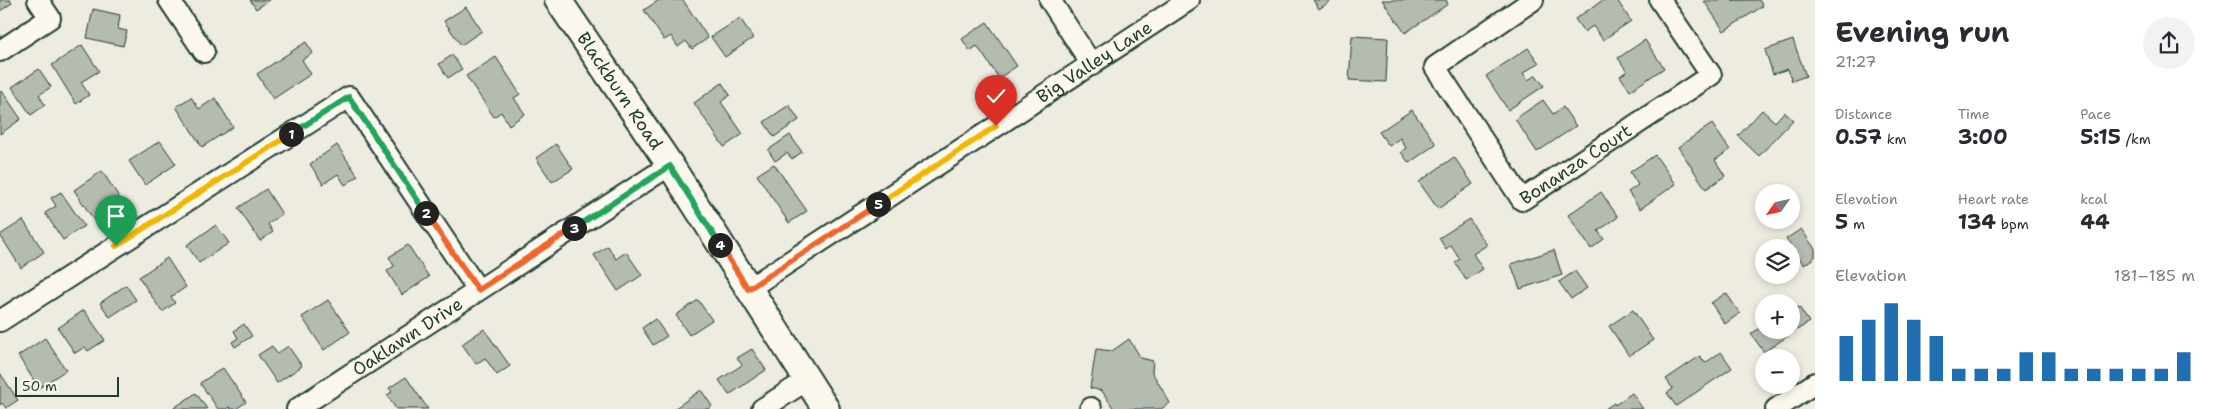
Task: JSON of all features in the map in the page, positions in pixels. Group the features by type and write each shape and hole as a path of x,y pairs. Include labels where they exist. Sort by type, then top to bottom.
{"main road":[{"name":"Blackburn Road","path":"558,0 670,166 826,409"}],"street":[{"path":"0,51 50,18 38,0"},
{"path":"169,0 204,52"},
{"path":"1050,0 1092,65"},
{"name":"Big Valley Lane","path":"748,289 1189,0"},
{"name":"Bonanza Court","path":"1533,0 1435,67 1522,200 1711,75 1660,0"},
{"path":"0,321 349,97 478,290"},
{"name":"Oaklawn Drive","path":"296,409 670,166"},
{"path":"762,409 807,380"},
{"path":"1776,409 1815,383"}],"building":[{"path":"0,0 10,0 12,3 0,11"},
{"path":"250,0 270,0 256,9"},
{"path":"659,0 683,0 708,38 692,49 686,41 678,47 671,36 664,40 644,10"},
{"path":"1313,0 1332,0 1319,9"},
{"path":"1382,0 1446,0 1448,4 1405,33"},
{"path":"1603,0 1617,0 1631,21 1603,40 1593,26 1584,32 1575,19"},
{"path":"1759,0 1763,6 1724,31 1704,1"},
{"path":"466,7 482,31 461,45 444,21"},
{"path":"93,9 120,15 118,29 127,31 123,46 87,38"},
{"path":"740,18 753,38 725,57 711,37"},
{"path":"987,22 1017,66 999,78 977,46 970,51 962,39"},
{"path":"1352,36 1388,38 1386,82 1349,80"},
{"path":"1645,40 1664,68 1630,91 1620,76 1627,71 1618,58"},
{"path":"1793,40 1806,76 1792,81 1788,69 1773,74 1765,50"},
{"path":"306,42 313,53 302,60 311,74 273,99 257,74"},
{"path":"82,45 99,71 81,82 89,95 76,104 52,65"},
{"path":"1528,48 1539,63 1523,73 1528,80 1536,75 1544,86 1508,110 1486,76"},
{"path":"452,55 462,69 448,78 439,64"},
{"path":"496,57 520,94 514,98 525,114 509,125 501,112 494,117 466,76"},
{"path":"39,69 51,87 39,95 45,105 31,115 12,87"},
{"path":"722,83 730,95 721,102 743,134 724,147 694,103"},
{"path":"2,91 21,119 0,134 0,92"},
{"path":"191,97 199,109 215,98 233,127 202,147 176,107"},
{"path":"1543,100 1553,114 1563,107 1576,126 1537,152 1515,119"},
{"path":"789,105 799,120 774,137 764,122"},
{"path":"1412,110 1436,144 1409,163 1401,152 1406,148 1400,138 1389,146 1379,132"},
{"path":"1762,110 1775,122 1784,112 1793,120 1759,156 1738,136"},
{"path":"1712,124 1730,150 1715,160 1725,176 1706,189 1678,147"},
{"path":"790,135 802,152 792,159 787,153 775,161 768,150"},
{"path":"160,141 176,164 145,185 129,161"},
{"path":"556,144 573,169 552,182 536,158"},
{"path":"337,145 358,176 345,185 338,174 323,184 310,164"},
{"path":"1655,155 1676,184 1640,209 1628,192 1638,185 1630,172"},
{"path":"1454,157 1473,184 1438,209 1419,182"},
{"path":"774,164 807,211 789,223 757,175"},
{"path":"102,171 123,203 95,222 74,190"},
{"path":"266,189 282,214 268,224 273,232 260,241 238,208"},
{"path":"61,192 84,226 63,240 45,213 56,206 51,198"},
{"path":"1601,192 1618,217 1598,231 1604,239 1591,249 1568,215"},
{"path":"1469,219 1487,245 1473,254 1483,269 1466,280 1455,262 1460,259 1451,245 1446,249 1439,238"},
{"path":"23,220 44,252 21,268 0,235"},
{"path":"216,225 229,243 199,263 187,245"},
{"path":"1801,229 1815,249 1815,257 1804,265 1800,259 1800,239 1786,239"},
{"path":"408,245 429,277 402,295 387,271 394,266 389,257"},
{"path":"608,246 616,259 626,252 642,275 618,291 594,255"},
{"path":"1554,250 1562,275 1520,289 1511,264"},
{"path":"167,258 186,287 171,297 175,303 162,312 139,277"},
{"path":"1575,271 1587,288 1571,299 1559,282"},
{"path":"126,285 136,300 110,317 100,303"},
{"path":"1726,293 1740,313 1725,324 1711,303"},
{"path":"328,300 350,332 324,350 302,317"},
{"path":"698,300 712,320 689,335 676,315"},
{"path":"1800,308 1809,322 1800,328"},
{"path":"84,310 105,340 88,351 85,347 75,353 58,328"},
{"path":"1633,310 1653,340 1629,356 1609,326"},
{"path":"655,319 667,336 653,345 642,328"},
{"path":"244,324 252,336 235,347 232,342 238,338 234,331"},
{"path":"484,329 510,366 497,375 485,358 476,364 462,344"},
{"path":"1755,331 1755,339 1784,339 1768,349 1762,349 1751,334"},
{"path":"45,338 66,370 39,388 18,356"},
{"path":"1129,339 1141,358 1153,361 1152,372 1170,403 1161,409 1114,409 1102,391 1090,388 1096,349 1112,351"},
{"path":"272,346 277,354 288,346 302,366 277,383 258,355"},
{"path":"752,349 766,370 729,395 719,380 742,365 737,358"},
{"path":"1721,352 1732,368 1676,406 1667,393 1673,389 1666,379 1700,356 1705,363"},
{"path":"223,368 246,402 236,409 229,407 218,409 200,383"},
{"path":"0,373 18,400 6,408 2,403 0,405"},
{"path":"406,377 428,409 396,409 387,395 392,392 389,388"},
{"path":"701,390 712,406 708,409 674,409"},
{"path":"196,393 207,409 174,409 174,408"},
{"path":"1632,393 1643,409 1605,409 1614,403 1615,405"}],"route":[{"path":"116,246 349,97 478,290 670,166 748,289 996,126"}]}
